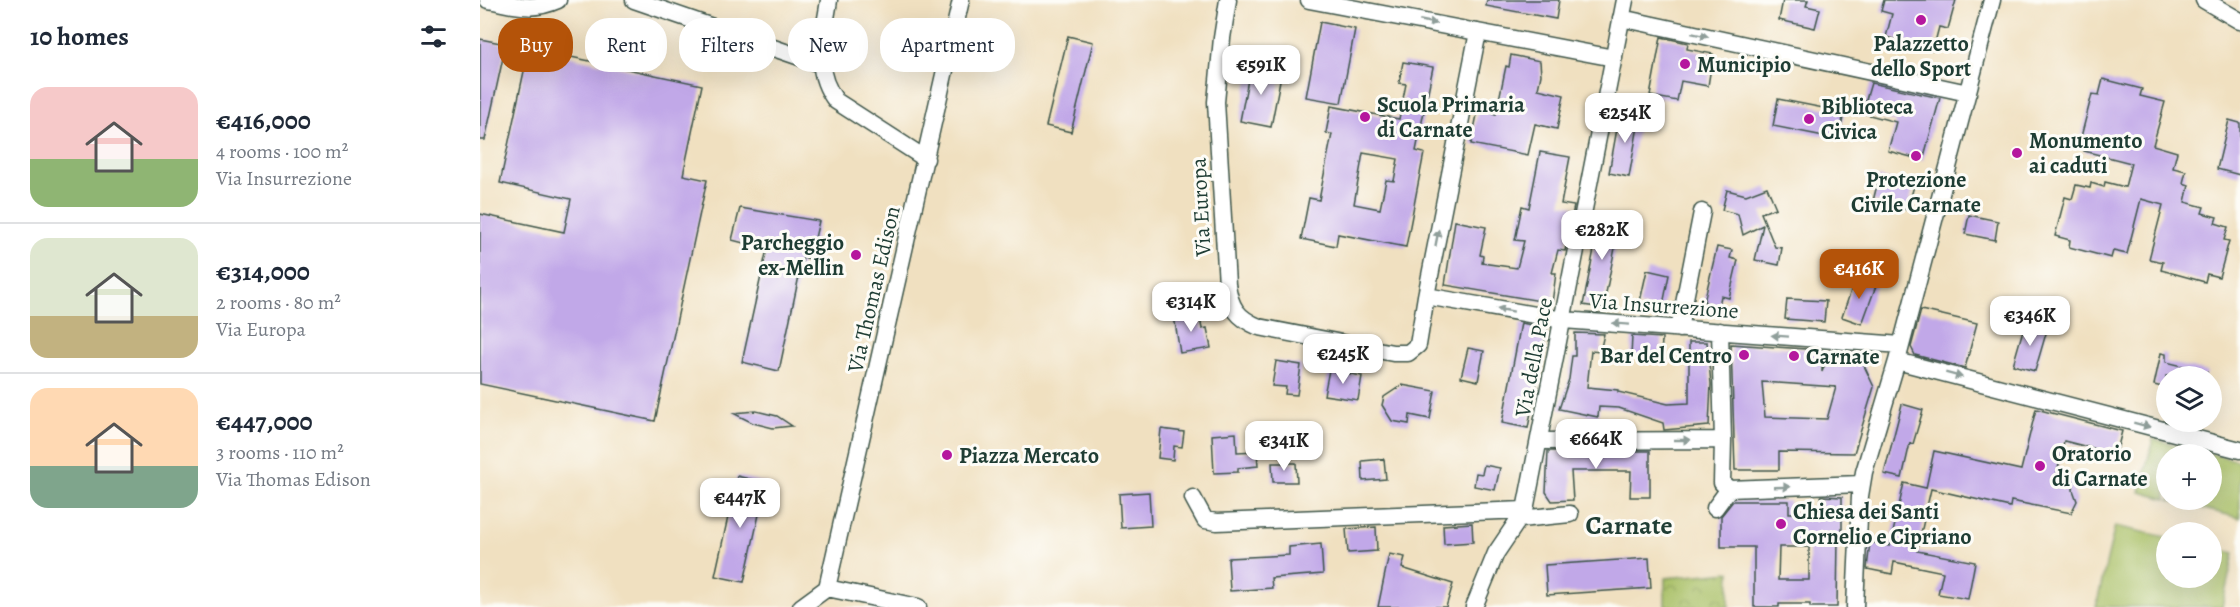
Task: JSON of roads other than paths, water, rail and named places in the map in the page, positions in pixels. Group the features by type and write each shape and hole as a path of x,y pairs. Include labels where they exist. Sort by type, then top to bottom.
{"street":[{"path":"488,0 529,8 545,6 558,0"},
{"path":"634,0 788,53"},
{"path":"826,18 829,0"},
{"name":"Via Thomas Edison","path":"827,588 961,0"},
{"name":"Via Europa","path":"1228,0 1216,102 1227,284 1230,304 1234,310 1259,327 1401,353 1413,351 1418,345 1426,296"},
{"path":"1309,0 1342,3 1614,58"},
{"name":"Via della Pace","path":"1523,514 1540,441 1625,0"},
{"path":"1855,607 1861,484 1899,353 1992,0"},
{"path":"2204,0 2240,21"},
{"path":"1621,18 1968,93"},
{"path":"1426,296 1478,32"},
{"path":"822,72 826,86 836,101 926,159"},
{"path":"1679,329 1702,212"},
{"name":"Via Insurrezione","path":"1426,296 1563,320 1720,331 1899,353 2240,450"},
{"path":"1720,331 1722,483 1727,488 1861,484"},
{"path":"1540,441 1723,440"},
{"path":"1715,508 1727,488"},
{"path":"1193,498 1205,520 1217,522 1570,514"},
{"path":"1474,607 1496,553 1523,514"},
{"path":"801,607 827,588 913,607"}],"place":[{"name":"Palazzetto dello Sport","path":"1921,20"},
{"name":"Municipio","path":"1685,64"},
{"name":"Scuola Primaria di Carnate","path":"1365,117"},
{"name":"Biblioteca Civica","path":"1809,119"},
{"name":"Monumento ai caduti","path":"2017,153"},
{"name":"Protezione Civile Carnate","path":"1916,156"},
{"name":"Parcheggio ex-Mellin","path":"856,255"},
{"name":"Bar del Centro","path":"1744,355"},
{"name":"Carnate","path":"1794,356"},
{"name":"Piazza Mercato","path":"947,455"},
{"name":"Oratorio di Carnate","path":"2040,466"},
{"name":"Chiesa dei Santi Cornelio e Cipriano","path":"1781,524"}],"district":[{"name":"Carnate","path":"1629,525"}]}
